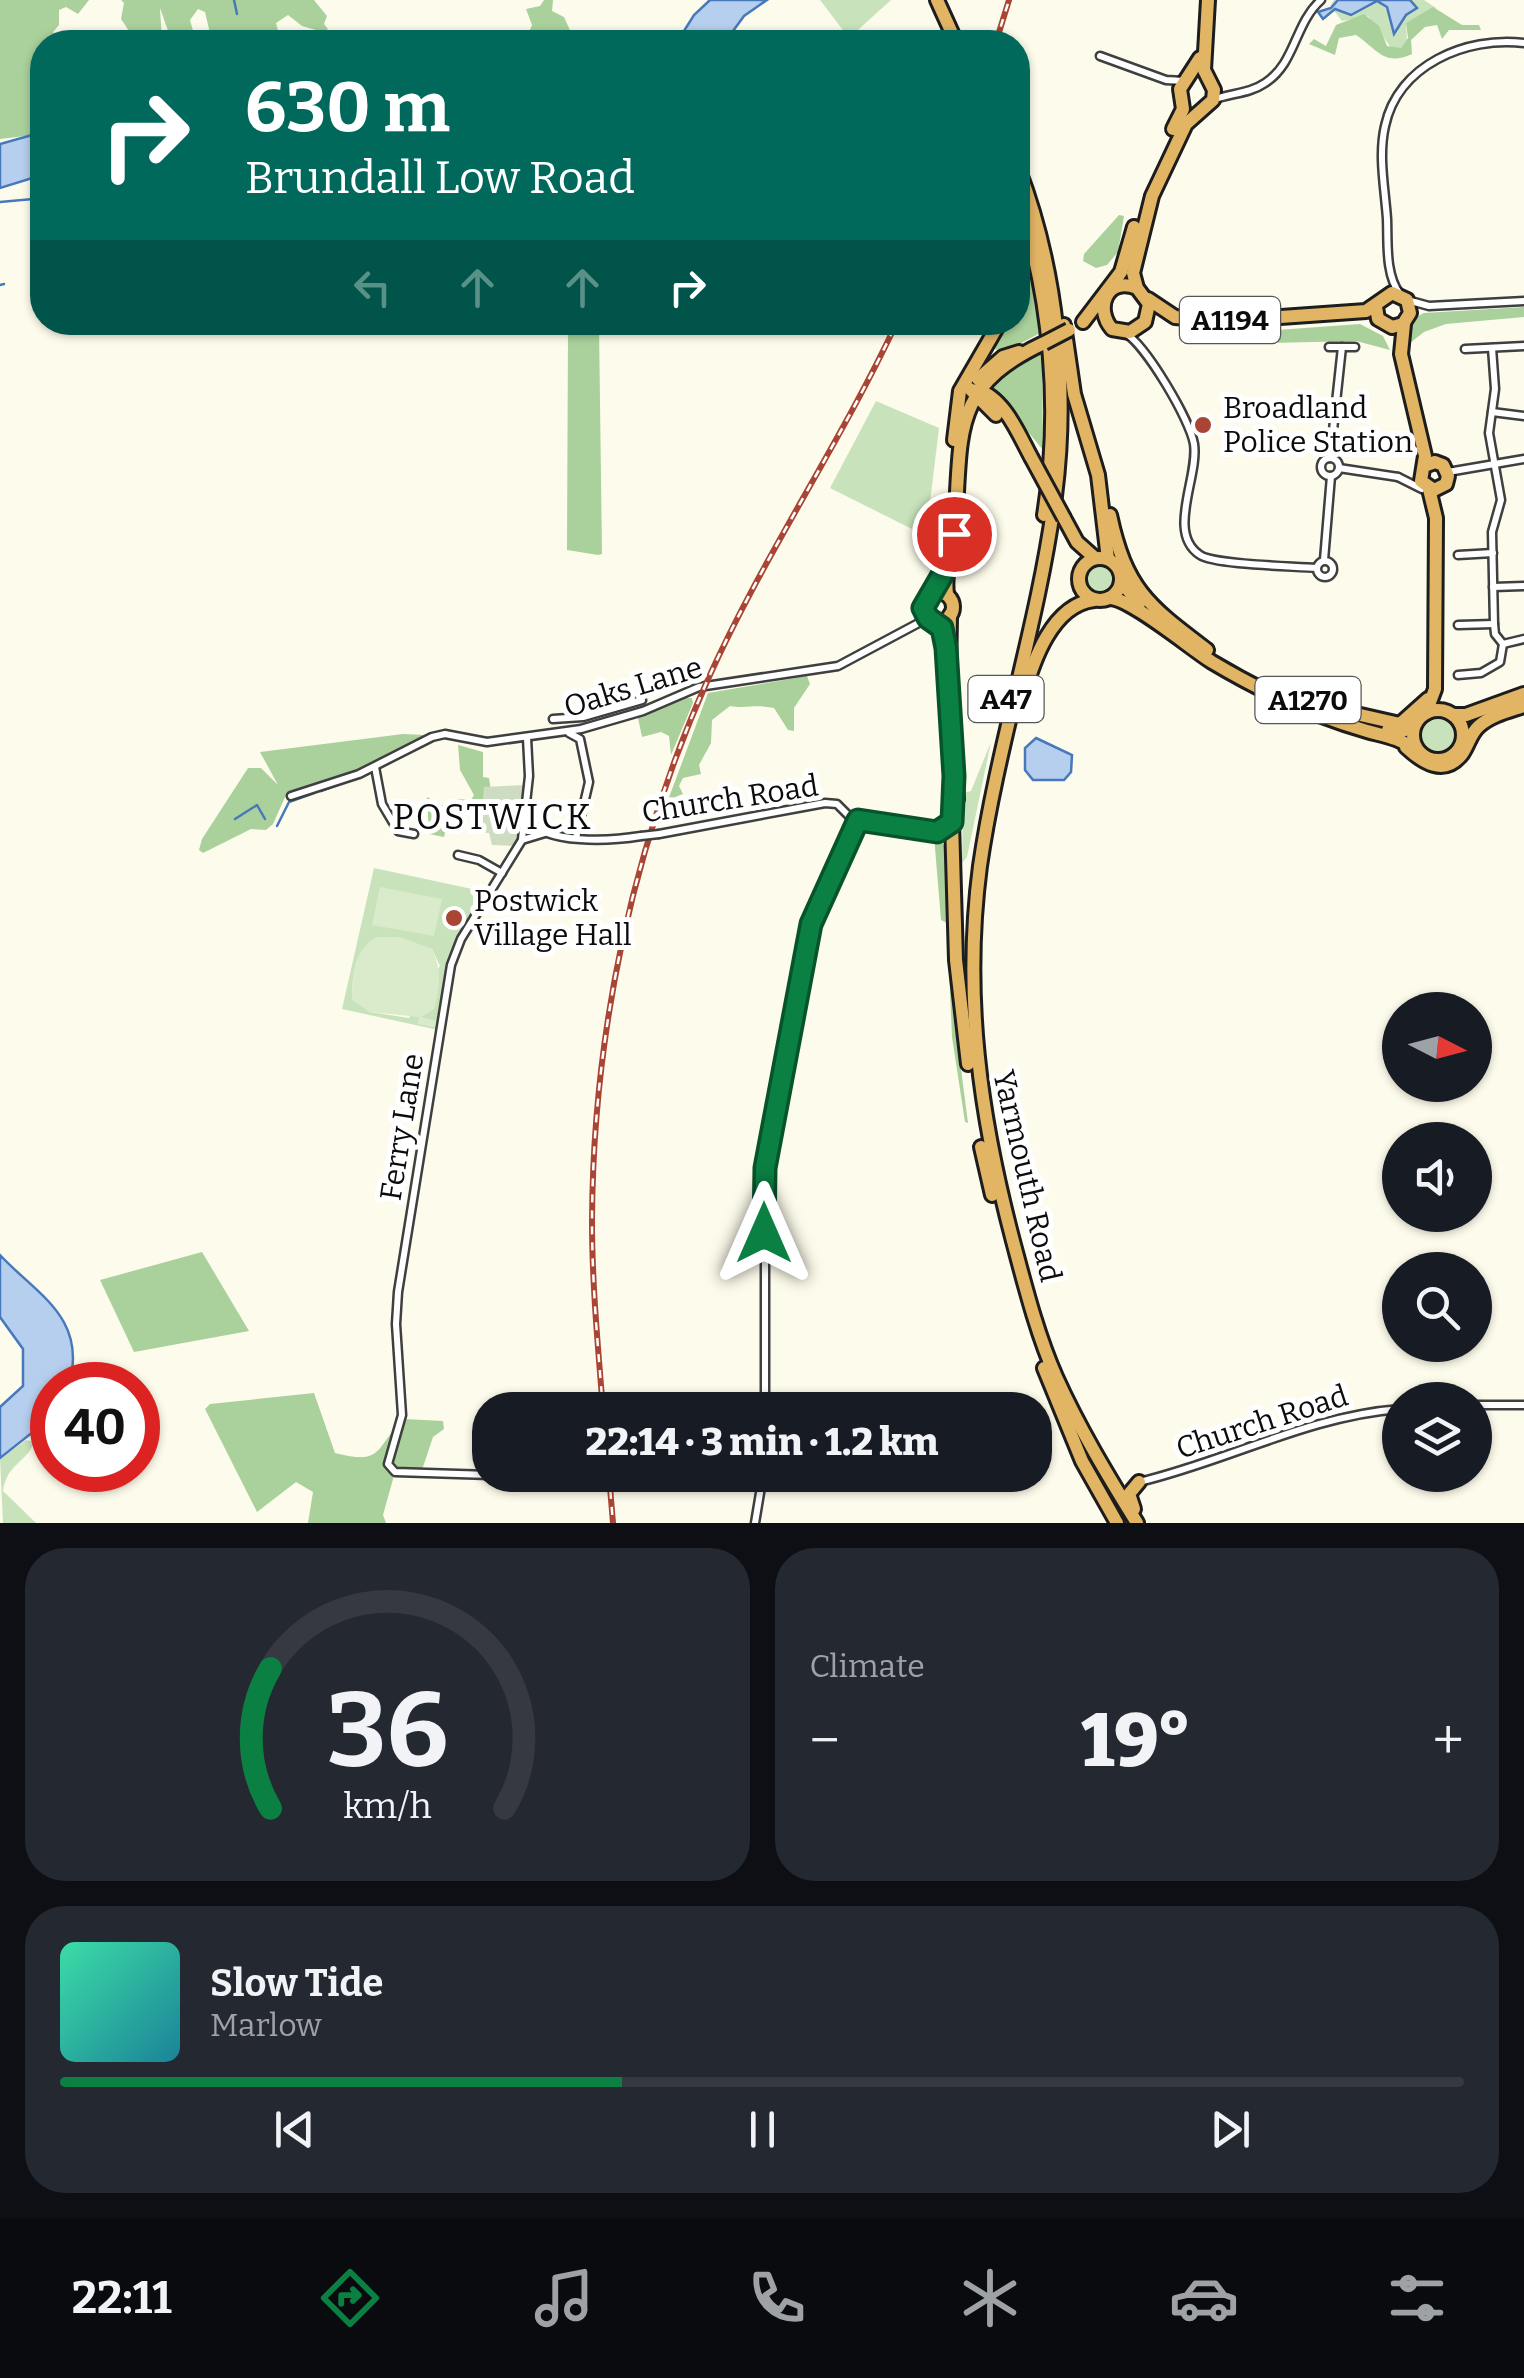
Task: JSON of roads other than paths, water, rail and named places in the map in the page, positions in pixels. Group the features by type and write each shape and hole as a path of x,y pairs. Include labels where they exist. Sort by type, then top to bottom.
{"highway":[{"path":"937,0 951,30"},
{"path":"945,0 959,30"},
{"path":"1078,325 1117,330 1143,324 1142,292 1134,266 1152,196 1188,120 1213,100 1204,46 1208,0"},
{"path":"1078,325 1122,272 1147,184 1204,46"},
{"path":"1184,90 1208,81"},
{"path":"1184,90 1199,112"},
{"name":"A47","path":"1030,206 1058,295 1080,415 1098,475 1102,559"},
{"name":"A47","path":"990,815 1046,550 1058,463 1057,343 1032,212"},
{"path":"1116,287 1130,262 1134,227"},
{"name":"A47","path":"968,1064 964,961 974,850 1038,545 1049,467 1051,394 1047,333 1030,241"},
{"path":"976,387 1102,308 1106,295 1116,287 1126,284 1142,292"},
{"name":"A1194","path":"1142,292 1170,315 1206,321 1361,312 1380,301"},
{"path":"1400,344 1406,320 1404,297 1380,301 1384,325 1400,344 1423,440 1436,518 1435,689 1426,713 1414,726 1416,750 1429,760 1445,760 1458,751 1463,736 1479,717 1524,704"},
{"path":"1102,308 1117,330"},
{"name":"A1194","path":"1143,324 1156,320 1209,329 1360,320 1384,325"},
{"path":"1384,325 1406,320"},
{"path":"946,830 958,828 949,670 938,618 924,602 940,593 948,565 964,421 992,335"},
{"path":"989,340 988,352 996,362"},
{"path":"957,490 954,440 962,403 996,362 1023,354"},
{"path":"976,387 1027,451"},
{"path":"976,387 1013,423 1073,536 1081,570 1080,586 1094,600 1109,598 1121,581 1118,568 1073,536"},
{"path":"964,421 978,414 1002,420"},
{"name":"A47","path":"1080,415 1100,464 1118,555 1126,570 1146,602 1207,650"},
{"path":"1423,440 1444,467"},
{"path":"1428,480 1444,467"},
{"path":"1428,480 1444,467"},
{"path":"1081,570 1102,559"},
{"name":"A1270","path":"1121,581 1134,600 1207,650 1259,678 1391,731 1414,726"},
{"path":"938,618 953,606 940,593"},
{"name":"A1270","path":"1109,598 1124,600 1191,649 1247,681 1366,731 1398,739 1416,750"},
{"name":"A47","path":"990,815 1026,685 1042,648 1068,608 1094,600"},
{"path":"1334,710 1394,724 1406,722 1422,708 1430,696 1436,612"},
{"path":"1435,689 1463,736"},
{"path":"1426,713 1466,715 1524,694"},
{"path":"1366,731 1404,746 1424,763 1444,765 1461,754 1474,729 1524,704"},
{"name":"Yarmouth Road","path":"990,815 972,955 982,1110 1001,1198 1040,1334 1075,1416 1139,1523"},
{"name":"A47","path":"946,830 953,864 960,1012 968,1064"},
{"name":"Yarmouth Road","path":"968,1064 986,1171 1030,1332 1082,1461 1117,1523"},
{"path":"1110,1478 1138,1482"},
{"name":"A47","path":"1138,1482 1131,1488 1129,1498 1139,1523"}],"street":[{"path":"1213,100 1256,89 1274,77 1290,56 1304,20 1321,0"},
{"path":"1380,301 1390,271 1382,149 1392,104 1422,67 1438,58 1486,42 1524,43"},
{"path":"1100,56 1184,90"},
{"path":"1166,80 1184,90"},
{"path":"1208,81 1231,94"},
{"path":"1390,271 1404,297 1429,306 1524,301"},
{"path":"1406,320 1429,306"},
{"path":"1142,348 1143,324"},
{"path":"1117,330 1142,348 1192,439 1185,526 1192,548 1211,560 1316,568 1324,560 1330,476 1339,468"},
{"path":"1330,347 1355,346"},
{"path":"1465,349 1524,346"},
{"path":"1330,476 1322,466 1330,458 1342,347"},
{"path":"1458,674 1481,673 1500,662 1503,644 1495,634 1494,624 1492,532 1501,500 1490,434 1496,388 1492,348"},
{"path":"1492,412 1524,416"},
{"path":"1330,458 1339,468 1428,480"},
{"path":"1444,467 1524,459"},
{"path":"1401,478 1418,486 1428,497 1436,573"},
{"path":"1458,555 1492,554"},
{"path":"1316,568 1322,577 1332,574 1332,564 1324,560"},
{"path":"1493,587 1524,586"},
{"name":"Oaks Lane","path":"291,796 375,767 446,734 480,742 568,732 621,718 699,687 838,666 938,618"},
{"path":"1458,625 1494,624"},
{"path":"1503,644 1524,639"},
{"path":"553,719 583,717 642,700"},
{"path":"618,706 621,718"},
{"path":"576,838 589,782 581,729"},
{"path":"568,732 580,739"},
{"path":"527,738 522,840 545,833"},
{"path":"375,767 382,804 398,831 414,834"},
{"name":"Church Road","path":"545,833 614,841 824,802 836,804 856,823"},
{"path":"526,819 545,833"},
{"path":"766,1392 765,1168 811,924 856,823 869,819 946,830"},
{"name":"Ferry Lane","path":"472,1474 395,1472 387,1461 402,1423 398,1292 451,965 461,940 522,840"},
{"path":"458,855 502,872"},
{"path":"1492,1405 1524,1406"},
{"name":"Church Road","path":"1138,1482 1212,1462 1316,1423 1382,1411"},
{"path":"755,1523 761,1492"}],"water":[{"path":"710,0 767,0 744,16 734,30 685,30"},
{"path":"1338,0 1410,0 1417,8 1406,15 1394,34 1387,7 1377,1 1351,15 1335,9 1323,19 1318,12 1331,8"},
{"path":"30,136 30,179 0,188 0,144"},
{"path":"1036,738 1072,755 1071,772 1064,780 1033,780 1025,770 1025,748"},
{"path":"0,1255 55,1309 71,1341 73,1361 30,1362 30,1434 0,1458 0,1407 23,1386 23,1349 0,1317"}],"waterway":[{"path":"234,0 237,14"},
{"path":"0,202 30,199"},
{"path":"0,285 4,284"},
{"path":"321,791 348,781"},
{"path":"277,826 289,802 314,793"},
{"path":"235,819 257,805 265,819"}],"railway":[{"path":"1000,30 1009,0"},
{"path":"602,1392 593,1268 594,1151 609,1012 638,875 658,808 709,677 891,335"},
{"path":"610,1492 613,1523"}],"place":[{"name":"Broadland Police Station","path":"1203,425"},
{"name":"Postwick Village Hall","path":"454,918"}],"district":[{"name":"POSTWICK","path":"493,817"}]}
